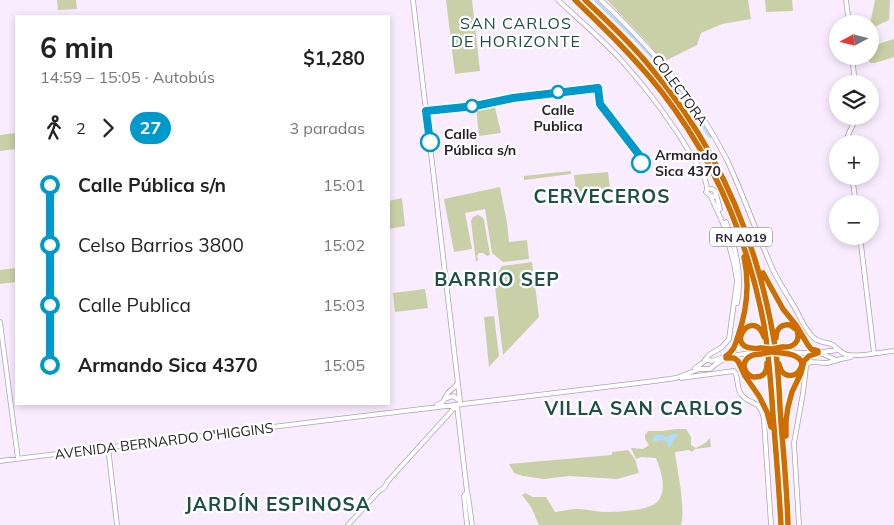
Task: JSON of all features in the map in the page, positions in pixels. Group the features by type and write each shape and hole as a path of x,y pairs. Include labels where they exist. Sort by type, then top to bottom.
{"highway":[{"name":"RN A019","path":"575,0 636,61 661,90 678,114 712,170 740,235 775,350 781,525"},
{"name":"RN A019","path":"585,0 633,47 678,103 712,155 740,214 762,282 771,324 775,350 788,525"},
{"path":"740,214 748,230 766,281 808,346 818,352"},
{"path":"726,357 733,350 743,321 747,292 747,273 740,235"},
{"path":"761,351 750,356 745,363 746,373 753,377 760,377 765,373 775,350 778,329 785,325 796,328 798,332 797,341 792,346 775,350 761,351 750,349 743,345 740,337 744,328 749,326 760,329 775,350 782,372 788,375 796,374 801,368 800,360 794,355 775,350"},
{"path":"784,463 786,452 786,416 792,392 800,376 805,359 818,352"},
{"path":"726,357 734,358 738,361 758,392 767,412 771,424 778,479"}],"main road":[{"path":"348,525 384,488 388,481 456,406 462,402 459,393 413,0"},
{"path":"558,0 608,47 645,87 674,127 715,191 739,271 739,293 730,336 722,347 711,353 708,361 703,366 707,371 717,373 736,372 741,394 761,408 764,416 771,525"},
{"name":"COLECTORA","path":"601,0 652,52 686,94 726,158 776,275 811,335 819,341 833,344 837,350"},
{"path":"846,0 848,15"},
{"path":"705,178 706,192 711,197 724,226 736,271 732,327"},
{"path":"707,190 713,189"},
{"path":"711,197 714,197 716,194"},
{"path":"861,245 874,353"},
{"path":"450,317 457,384 454,389 448,392 445,400 446,405 451,406"},
{"path":"0,322 18,459"},
{"path":"775,350 818,352 837,350 850,355 894,352"},
{"path":"836,359 831,354 837,350"},
{"path":"798,525 794,447 806,367 811,361 829,363 842,356 837,350"},
{"name":"AVENIDA BERNARDO O'HIGGINS","path":"0,461 327,420 456,406 672,377 708,361 737,353 761,351"},
{"path":"818,352 836,359 894,352"},
{"name":"AVENIDA BERNARDO O'HIGGINS","path":"583,389 671,379 707,371 726,357"},
{"path":"708,361 717,373"},
{"path":"454,389 459,393"},
{"name":"AVENIDA BERNARDO O'HIGGINS","path":"327,420 440,405 445,400 454,396 462,402 524,397"},
{"path":"422,409 428,406"},
{"path":"456,406 468,492 464,496 467,525"},
{"path":"108,447 117,525"},
{"path":"465,494 468,495 472,525"}],"green space":[{"path":"57,0 76,0 77,9 58,10"},
{"path":"446,0 472,0 480,71 455,74"},
{"path":"607,0 748,0 751,19 722,24 701,33 697,45 663,62 648,43"},
{"path":"765,0 792,0 793,11 766,12"},
{"path":"875,0 890,0 889,20 879,25 879,15 872,15"},
{"path":"894,39 894,57 879,62 879,44"},
{"path":"494,103 501,133 479,136 476,107"},
{"path":"15,133 15,149 0,151 0,135"},
{"path":"571,171 571,174 524,180 524,176"},
{"path":"608,172 610,188 576,192 574,175"},
{"path":"500,187 509,242 527,240 529,259 503,262 492,253 485,209 465,213 472,249 454,252 444,199"},
{"path":"402,198 405,226 390,229 390,201"},
{"path":"478,215 484,220 490,255 487,256 479,253 476,262 471,221 473,217"},
{"path":"532,262 539,317 503,355 494,278 502,266"},
{"path":"15,268 15,282 0,284 0,270"},
{"path":"425,289 428,308 395,312 393,293"},
{"path":"494,316 499,356 489,367 484,317"},
{"path":"686,429 691,437 691,445 696,448 710,438 711,447 695,449 692,452 689,450 675,452 682,499 681,525 539,525 531,507 522,495 525,493 533,497 546,497 555,512 578,509 602,512 624,511 653,505 660,497 663,486 658,463 656,458 641,457 636,459 631,448 643,449 649,445 645,439 648,431"},
{"path":"628,450 635,459 639,473 617,479 569,476 544,479 514,473 509,464 612,455 612,452"}],"water":[{"path":"675,433 678,436 673,441 671,447 668,447 667,442 664,440 655,442 652,439 656,435 660,434 666,437"}],"waterway":[{"path":"595,0 640,44 659,66 686,101 710,137"}],"bus line":[{"name":"27","path":"430,142 426,111 475,106 513,98 598,88 600,104 640,156 641,163"}],"place":[{"name":"Calle Publica","path":"558,92"},
{"name":"Calle Pública s/n","path":"430,142"},
{"name":"Armando Sica 4370","path":"641,163"}],"district":[{"name":"SAN CARLOS DE HORIZONTE","path":"516,32"},
{"name":"CERVECEROS","path":"602,196"},
{"name":"BARRIO SEP","path":"497,279"},
{"name":"VILLA SAN CARLOS","path":"644,408"},
{"name":"JARDÍN ESPINOSA","path":"278,504"}]}
